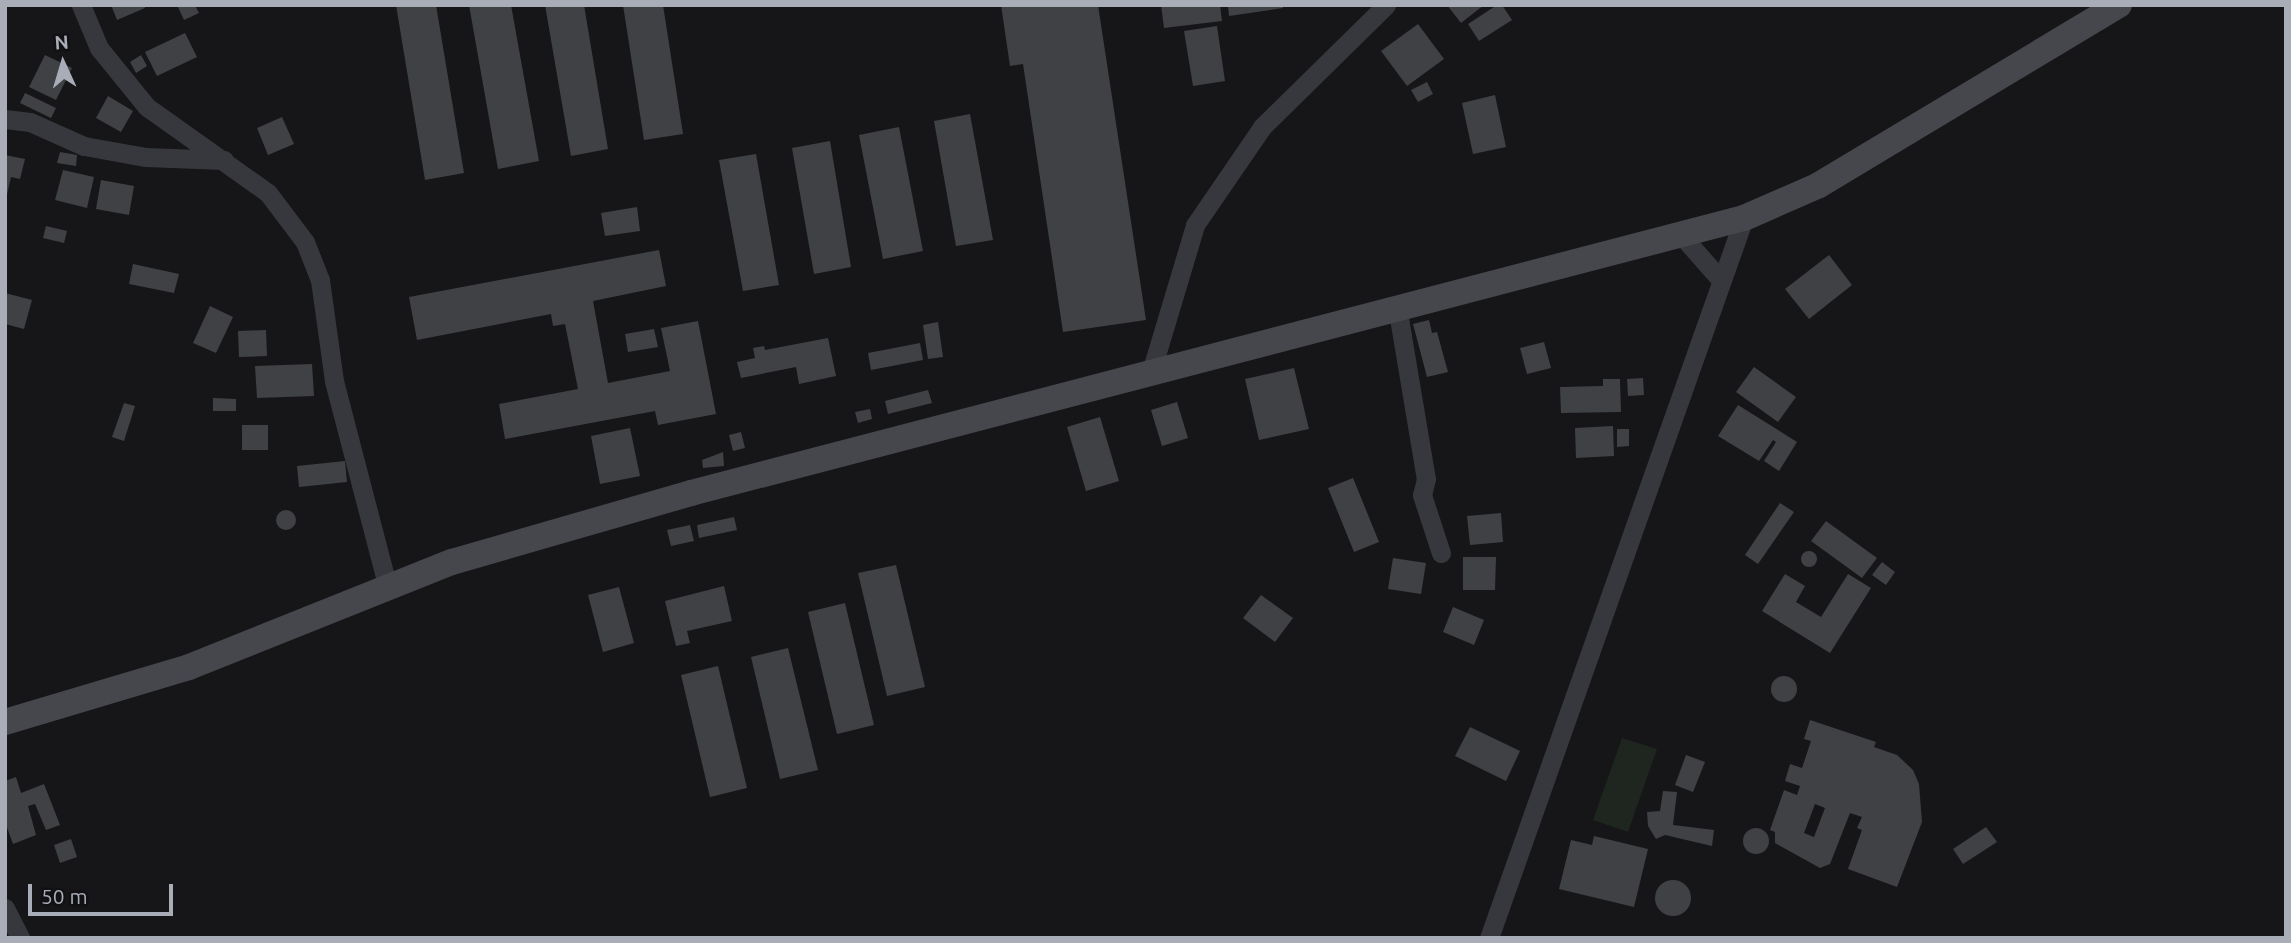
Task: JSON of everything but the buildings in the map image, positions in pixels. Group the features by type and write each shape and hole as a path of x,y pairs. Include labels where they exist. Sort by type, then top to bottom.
{"main road":[{"path":"5,722 189,667 387,584 691,493 1151,372 1398,312 1683,237 1744,218 1830,179 2119,5"}],"street":[{"path":"81,5 99,48 147,107 224,160 290,216 320,280 334,382 387,584"},
{"path":"1151,372 1195,225 1262,127 1386,5"},
{"path":"5,119 30,122 84,146 146,157 224,160"},
{"path":"1489,938 1720,278 1744,218"},
{"path":"1683,237 1720,278"},
{"path":"1398,312 1426,479 1422,495 1441,553"},
{"path":"5,908 20,938"}],"shaded area":[{"path":"1622,738 1657,749 1628,832 1593,820"}]}
